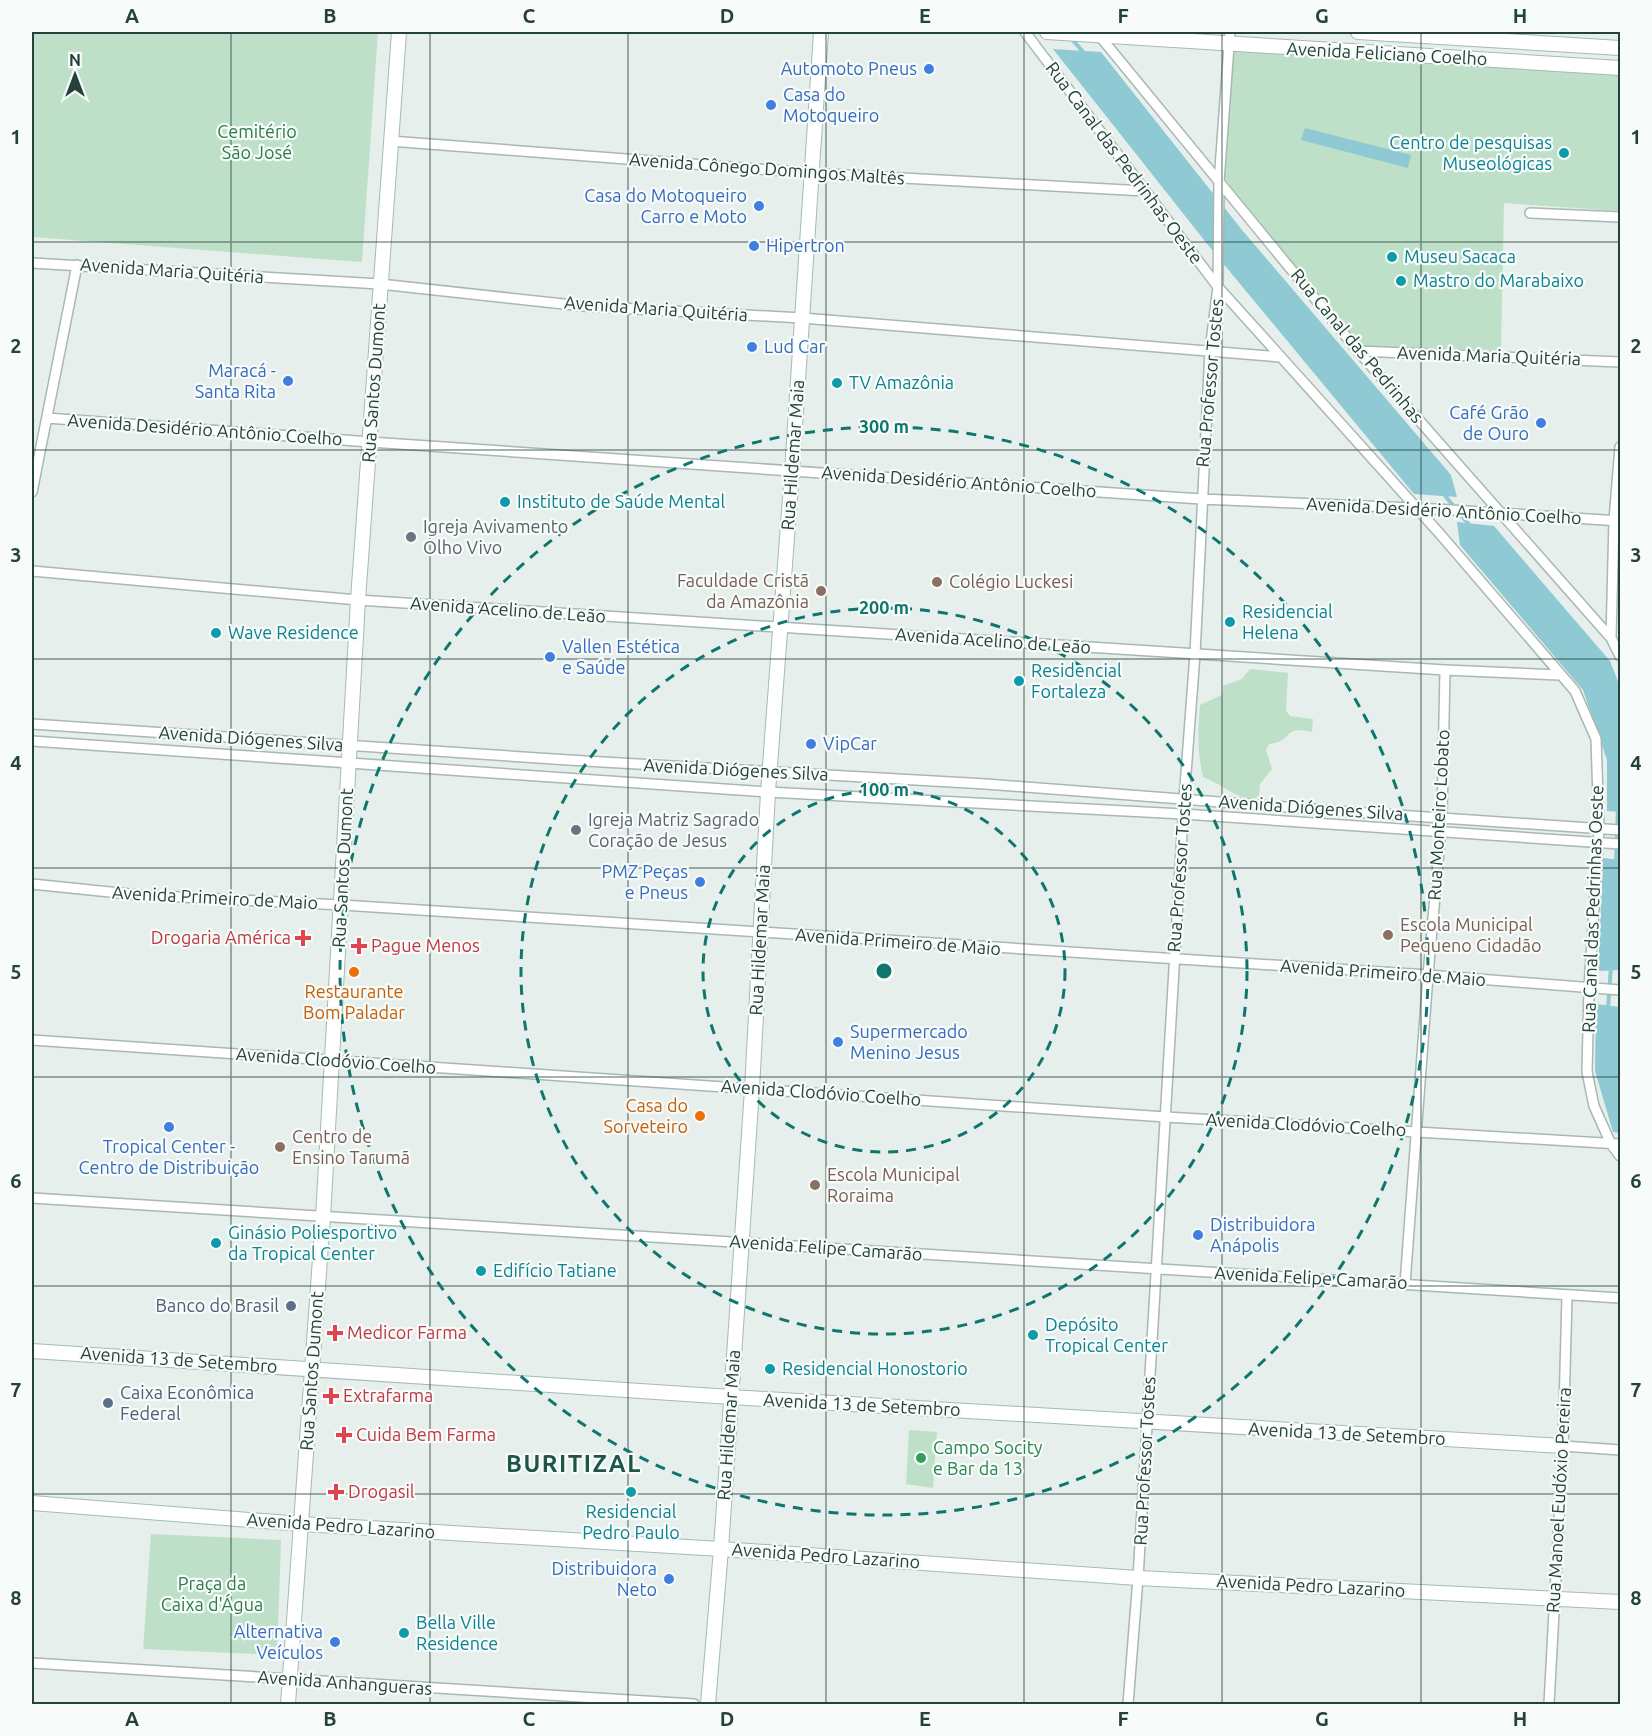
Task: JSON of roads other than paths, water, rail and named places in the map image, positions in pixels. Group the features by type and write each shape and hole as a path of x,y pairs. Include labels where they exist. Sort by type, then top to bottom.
{"main road":[{"name":"Rua Santos Dumont","path":"288,1704 323,1217 358,600 399,32"},
{"name":"Rua Hildemar Maia","path":"708,1704 742,1243 769,772 792,471 821,32"},
{"name":"Avenida Feliciano Coelho","path":"1047,32 1229,38 1620,68"},
{"name":"Avenida Feliciano Coelho","path":"1358,32 1620,48"},
{"path":"1534,44 1534,62"},
{"name":"Avenida 13 de Setembro","path":"32,1351 731,1397 1563,1446"},
{"name":"Avenida Pedro Lazarino","path":"32,1503 302,1524 721,1549 1138,1578 1620,1602"}],"street":[{"name":"Rua Canal das Pedrinhas Oeste","path":"1025,32 1218,287 1575,691 1596,739 1599,828 1589,988 1587,1072 1594,1106 1616,1144 1620,1156"},
{"name":"Rua Canal das Pedrinhas","path":"1094,34 1358,351 1611,638 1620,656"},
{"name":"Rua Professor Tostes","path":"1128,1704 1138,1578 1183,814 1195,654 1210,350 1218,287 1218,195 1229,38"},
{"name":"Avenida Cônego Domingos Maltês","path":"390,141 811,173 1145,191"},
{"path":"1530,213 1620,217"},
{"name":"Avenida Maria Quitéria","path":"32,262 380,284 582,306 802,318 1280,357"},
{"path":"32,492 77,265"},
{"name":"Avenida Maria Quitéria","path":"1358,351 1620,362"},
{"name":"Avenida Desidério Antônio Coelho","path":"47,418 1201,499 1501,512 1617,520"},
{"path":"1611,638 1620,447"},
{"name":"Avenida Acelino de Leão","path":"32,571 358,600 1559,675"},
{"name":"Rua Monteiro Lobato","path":"1405,1284 1442,817 1446,669"},
{"name":"Avenida Diógenes Silva","path":"32,724 568,760 986,784 1184,800 1616,829"},
{"path":"210,753 212,736"},
{"name":"Avenida Diógenes Silva","path":"32,741 768,792 1183,814 1620,844"},
{"path":"566,777 568,760"},
{"path":"985,803 986,784"},
{"name":"Avenida Primeiro de Maio","path":"32,884 139,895 342,905 1428,975 1620,990"},
{"name":"Avenida Clodóvio Coelho","path":"32,1040 1166,1117 1616,1144"},
{"name":"Avenida Felipe Camarão","path":"32,1198 1620,1299"},
{"name":"Rua Manoel Eudóxio Pereira","path":"1549,1704 1563,1446 1567,1296"},
{"name":"Avenida 13 de Setembro","path":"1563,1446 1620,1450"},
{"name":"Avenida Anhangueras","path":"32,1663 694,1704"}],"water":[{"path":"1053,49 1101,52 1242,230 1451,475 1457,497 1414,494 1212,250"},
{"path":"1305,128 1411,155 1408,168 1301,140"},
{"path":"1457,522 1494,526 1610,661 1620,687 1620,812 1607,811 1607,760 1583,690 1460,545"},
{"path":"1603,858 1620,860 1620,970 1598,971"},
{"path":"1596,1004 1620,1007 1620,1133 1613,1132 1595,1071"}],"waterway":[{"path":"1070,37 1085,54"},
{"path":"1442,492 1470,526"},
{"path":"1616,863 1618,807"},
{"path":"1608,1009 1611,966"}],"place":[{"name":"Automoto Pneus","path":"929,69"},
{"name":"Casa do Motoqueiro","path":"771,105"},
{"name":"Centro de pesquisas Museológicas","path":"1564,153"},
{"name":"Casa do Motoqueiro Carro e Moto","path":"759,206"},
{"name":"Hipertron","path":"754,246"},
{"name":"Museu Sacaca","path":"1392,257"},
{"name":"Mastro do Marabaixo","path":"1401,281"},
{"name":"Lud Car","path":"752,347"},
{"name":"Maracá - Santa Rita","path":"288,381"},
{"name":"TV Amazônia","path":"837,383"},
{"name":"Café Grão de Ouro","path":"1541,423"},
{"name":"Instituto de Saúde Mental","path":"505,502"},
{"name":"Igreja Avivamento Olho Vivo","path":"411,537"},
{"name":"Colégio Luckesi","path":"937,582"},
{"name":"Faculdade Cristã da Amazônia","path":"821,591"},
{"name":"Residencial Helena","path":"1230,622"},
{"name":"Wave Residence","path":"216,633"},
{"name":"Vallen Estética e Saúde","path":"550,657"},
{"name":"Residencial Fortaleza","path":"1019,681"},
{"name":"VipCar","path":"811,744"},
{"name":"Igreja Matriz Sagrado Coração de Jesus","path":"576,830"},
{"name":"PMZ Peças e Pneus","path":"700,882"},
{"name":"Escola Municipal Pequeno Cidadão","path":"1388,935"},
{"name":"Drogaria América","path":"303,938"},
{"name":"Pague Menos","path":"359,946"},
{"name":"Restaurante Bom Paladar","path":"354,972"},
{"name":"Supermercado Menino Jesus","path":"838,1042"},
{"name":"Casa do Sorveteiro","path":"700,1116"},
{"name":"Tropical Center - Centro de Distribuição","path":"169,1127"},
{"name":"Centro de Ensino Tarumã","path":"280,1147"},
{"name":"Escola Municipal Roraima","path":"815,1185"},
{"name":"Distribuidora Anápolis","path":"1198,1235"},
{"name":"Ginásio Poliesportivo da Tropical Center","path":"216,1243"},
{"name":"Edifício Tatiane","path":"481,1271"},
{"name":"Banco do Brasil","path":"291,1306"},
{"name":"Medicor Farma","path":"335,1333"},
{"name":"Depósito Tropical Center","path":"1033,1335"},
{"name":"Residencial Honostorio","path":"770,1369"},
{"name":"Extrafarma","path":"331,1396"},
{"name":"Caixa Econômica Federal","path":"108,1403"},
{"name":"Cuida Bem Farma","path":"344,1435"},
{"name":"Campo Socity e Bar da 13","path":"921,1458"},
{"name":"Drogasil","path":"336,1492"},
{"name":"Residencial Pedro Paulo","path":"631,1492"},
{"name":"Distribuidora Neto","path":"669,1579"},
{"name":"Bella Ville Residence","path":"404,1633"},
{"name":"Alternativa Veículos","path":"335,1642"}],"district":[{"name":"BURITIZAL","path":"574,1464"}],"park label":[{"name":"Cemitério São José","path":"257,142"},
{"name":"Praça da Caixa d'Água","path":"212,1594"}]}
